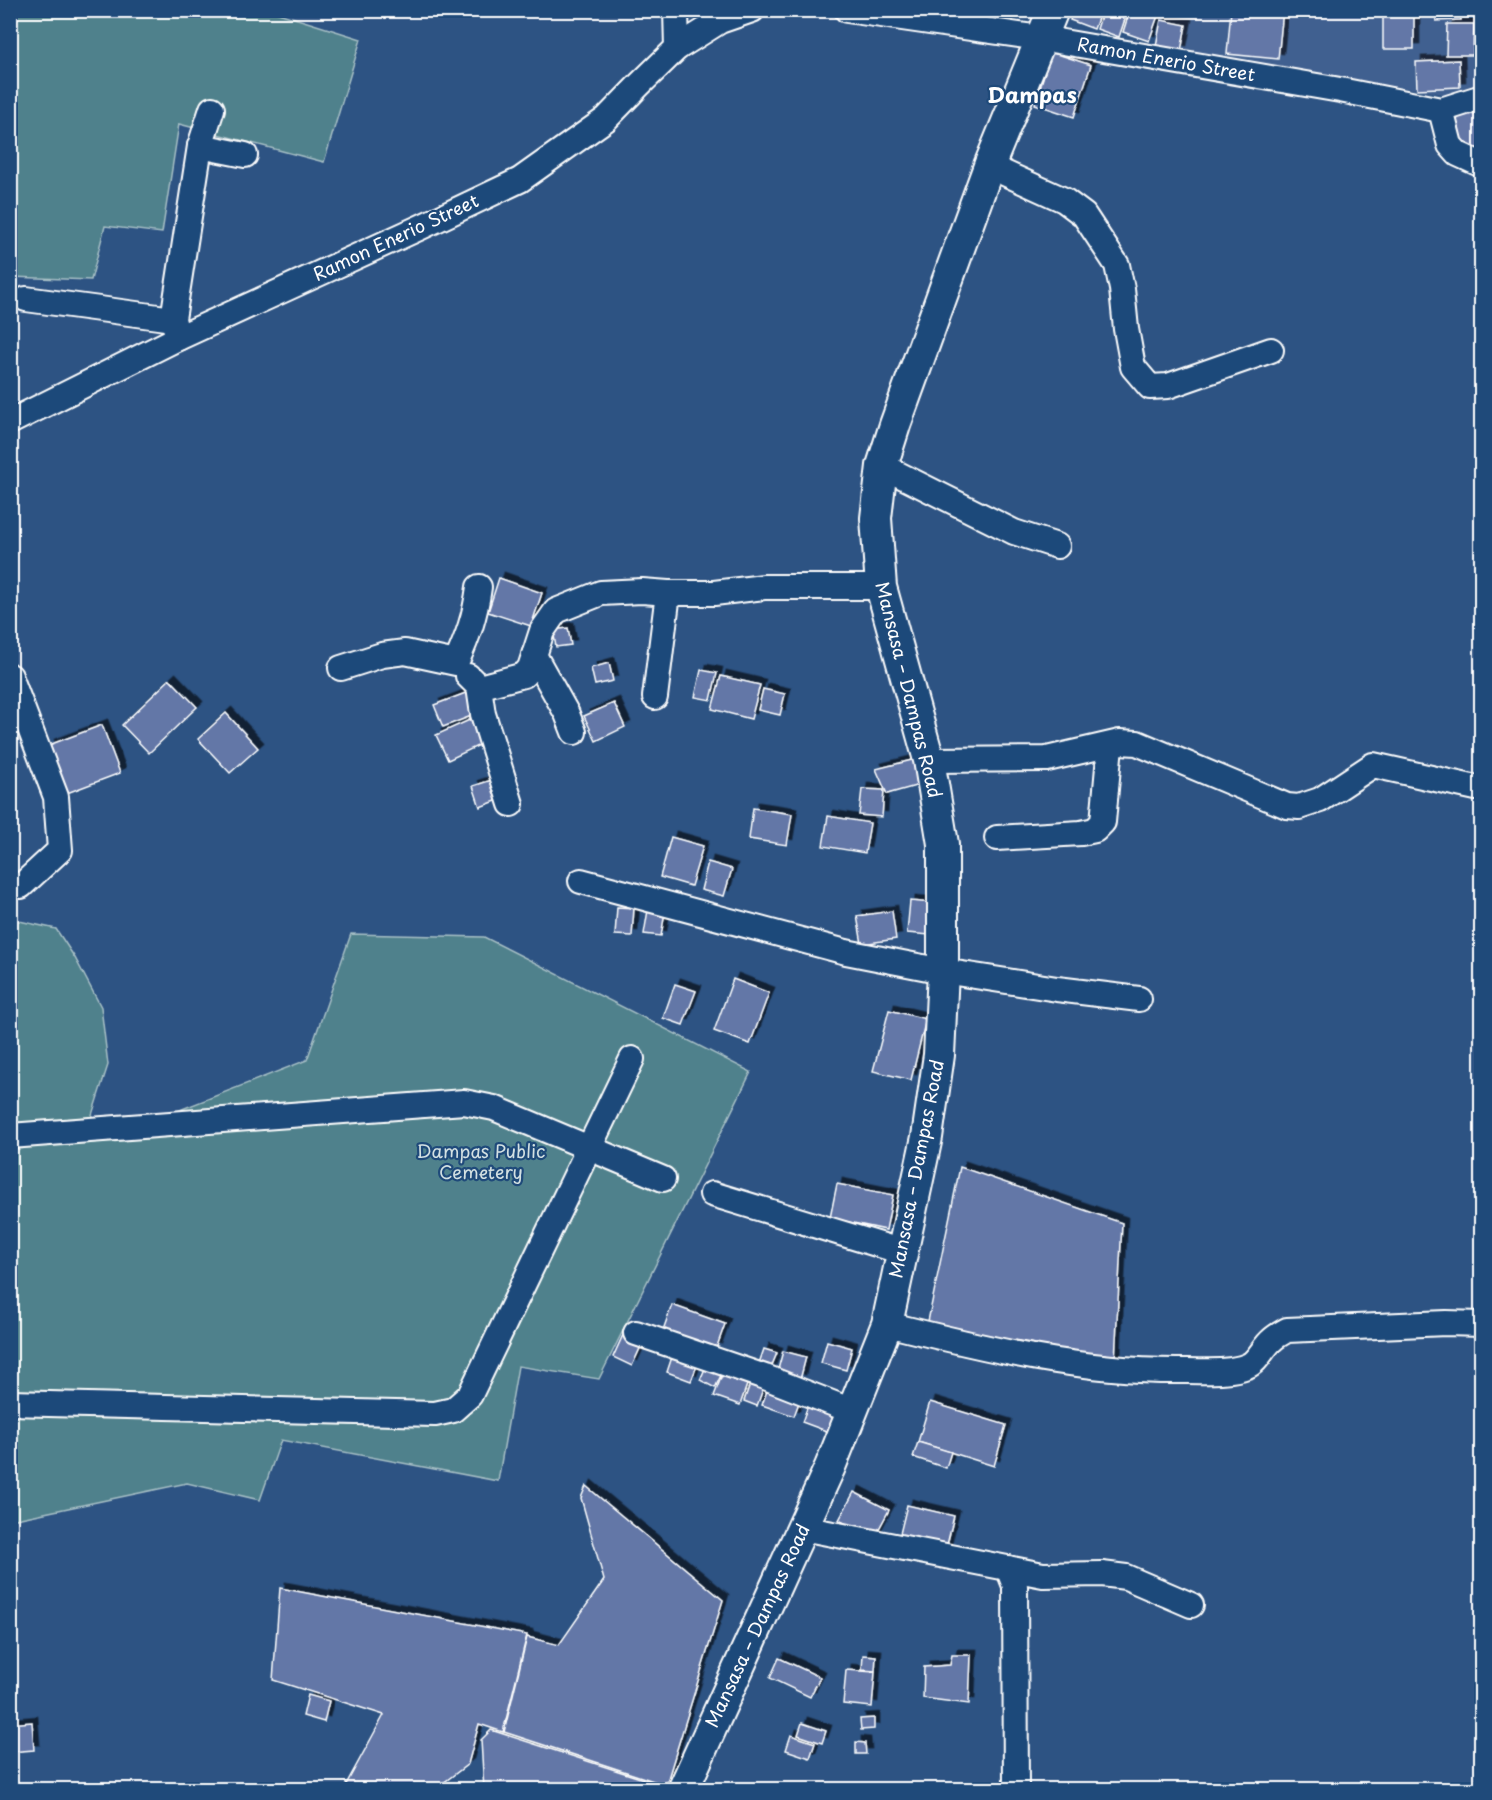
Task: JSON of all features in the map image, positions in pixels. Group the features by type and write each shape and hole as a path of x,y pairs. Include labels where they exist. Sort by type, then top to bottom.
{"main road":[{"name":"Mansasa – Dampas Road","path":"683,1790 830,1467 887,1324 927,1137 937,1067 944,971 943,844 929,760 881,588 876,518 882,465 895,425 989,166 1053,10"}],"street":[{"path":"676,10 677,48"},
{"name":"Ramon Enerio Street","path":"10,422 175,328 421,227 520,180 606,119 677,48 720,21 752,10"},
{"name":"Ramon Enerio Street","path":"847,10 1040,38 1442,110 1482,97"},
{"path":"26,299 175,328 200,146 212,109"},
{"path":"1442,110 1449,145 1458,154 1482,165"},
{"path":"200,146 245,155"},
{"path":"989,166 1064,200 1084,215 1117,265 1133,367 1150,387 1168,386 1270,350"},
{"path":"882,465 1014,532 1056,546"},
{"path":"456,663 476,611 479,587"},
{"path":"479,687 524,675 530,668 542,631 556,611 601,593 642,591 714,593 764,587 881,588"},
{"path":"655,697 668,593"},
{"path":"341,668 405,652 456,663 479,687 483,714 511,804"},
{"path":"534,655 567,714 574,732"},
{"path":"10,676 56,797 60,850 21,886 10,884"},
{"path":"929,760 1047,759 1120,742 1137,743 1287,806 1299,807 1320,800 1373,765 1476,788 1482,786"},
{"path":"997,838 1081,833 1095,830 1103,822 1110,745"},
{"path":"581,881 846,952 944,971 1139,999"},
{"path":"10,1403 435,1414 453,1410 470,1395 632,1059"},
{"path":"10,1136 464,1102 494,1108 663,1179"},
{"path":"712,1194 903,1252"},
{"path":"887,1324 1020,1355 1111,1369 1156,1372 1234,1371 1251,1365 1272,1340 1287,1330 1446,1323 1482,1324"},
{"path":"636,1333 765,1377 852,1411"},
{"path":"802,1528 1043,1575 1102,1574 1126,1577 1191,1605"},
{"path":"1008,1568 1015,1586 1016,1790"}],"shaded area":[{"path":"1162,11 1481,11 1482,74 1479,87 1451,95 1154,49"}],"green space":[{"path":"11,11 272,11 361,39 324,162 179,124 162,233 105,226 91,280 11,277"},
{"name":"Dampas Public Cemetery","path":"10,919 56,929 75,958 101,1007 108,1065 90,1121 144,1124 307,1060 351,934 484,937 751,1072 599,1379 518,1366 498,1481 281,1440 260,1500 187,1483 11,1520"}],"building":[{"path":"1073,10 1101,10 1094,29 1070,20"},
{"path":"1103,10 1128,10 1119,37 1097,29"},
{"path":"1130,10 1160,10 1149,41 1123,32"},
{"path":"1231,10 1283,10 1278,59 1227,54"},
{"path":"1383,10 1414,10 1414,49 1383,49"},
{"path":"1435,10 1461,10 1461,20 1436,21"},
{"path":"1161,20 1186,25 1181,51 1156,46"},
{"path":"1447,24 1474,24 1473,55 1446,55"},
{"path":"1051,52 1091,65 1074,117 1035,104"},
{"path":"1459,60 1460,87 1417,89 1416,62"},
{"path":"1482,106 1482,159 1450,145 1459,114"},
{"path":"499,578 542,593 531,626 488,612"},
{"path":"568,628 571,645 556,647 553,630"},
{"path":"609,663 613,681 595,685 591,668"},
{"path":"701,670 717,673 711,700 695,697"},
{"path":"721,676 760,685 751,719 712,709"},
{"path":"170,679 197,707 149,753 122,725"},
{"path":"763,689 785,694 780,715 758,710"},
{"path":"471,691 479,713 443,727 434,705"},
{"path":"614,703 625,727 596,741 584,716"},
{"path":"226,713 258,748 230,773 198,739"},
{"path":"474,718 486,742 448,760 436,735"},
{"path":"102,725 120,773 67,793 49,745"},
{"path":"916,759 923,784 887,794 876,769"},
{"path":"498,778 504,798 480,807 473,786"},
{"path":"862,789 884,790 882,817 859,815"},
{"path":"753,808 792,814 787,845 749,839"},
{"path":"828,816 870,823 865,853 823,846"},
{"path":"671,837 703,846 691,886 660,877"},
{"path":"708,862 732,869 724,896 701,890"},
{"path":"910,901 933,903 930,935 907,933"},
{"path":"617,907 634,908 632,936 615,935"},
{"path":"648,910 665,912 661,936 644,934"},
{"path":"892,911 896,939 862,944 857,916"},
{"path":"733,979 769,993 750,1044 714,1031"},
{"path":"675,984 696,991 683,1025 663,1018"},
{"path":"889,1010 926,1019 911,1080 873,1071"},
{"path":"960,1167 1122,1223 1115,1360 926,1331"},
{"path":"837,1184 893,1195 886,1230 830,1218"},
{"path":"672,1305 725,1324 716,1349 663,1330"},
{"path":"623,1335 642,1344 632,1366 613,1357"},
{"path":"827,1341 852,1348 846,1370 821,1363"},
{"path":"764,1349 777,1353 770,1370 758,1366"},
{"path":"783,1351 806,1357 800,1380 777,1373"},
{"path":"673,1354 698,1363 691,1381 667,1372"},
{"path":"708,1362 724,1369 715,1388 700,1380"},
{"path":"725,1367 750,1376 740,1405 714,1396"},
{"path":"751,1381 764,1386 757,1406 744,1401"},
{"path":"769,1385 801,1397 794,1416 762,1405"},
{"path":"810,1400 837,1410 829,1432 802,1422"},
{"path":"930,1402 1006,1425 994,1466 918,1442"},
{"path":"918,1442 951,1452 946,1468 913,1457"},
{"path":"586,1486 723,1600 666,1785 504,1732 527,1637 559,1645 604,1580 581,1498"},
{"path":"854,1492 889,1510 874,1538 839,1520"},
{"path":"907,1505 954,1516 946,1549 899,1538"},
{"path":"280,1588 527,1635 503,1732 479,1724 468,1764 434,1790 343,1790 384,1715 273,1680"},
{"path":"863,1655 876,1656 875,1671 862,1670"},
{"path":"952,1655 971,1655 969,1704 923,1698 924,1667 950,1665"},
{"path":"779,1658 820,1677 810,1697 770,1678"},
{"path":"846,1670 875,1672 872,1707 843,1704"},
{"path":"308,1695 329,1701 324,1722 303,1716"},
{"path":"874,1718 874,1729 861,1730 860,1719"},
{"path":"32,1722 34,1750 10,1752 10,1724"},
{"path":"802,1723 826,1731 822,1743 798,1735"},
{"path":"491,1730 668,1787 667,1790 484,1790 481,1740"},
{"path":"791,1735 815,1743 810,1758 786,1750"},
{"path":"856,1742 865,1743 866,1754 856,1754"}],"district":[{"name":"Dampas","path":"1032,96"}]}
